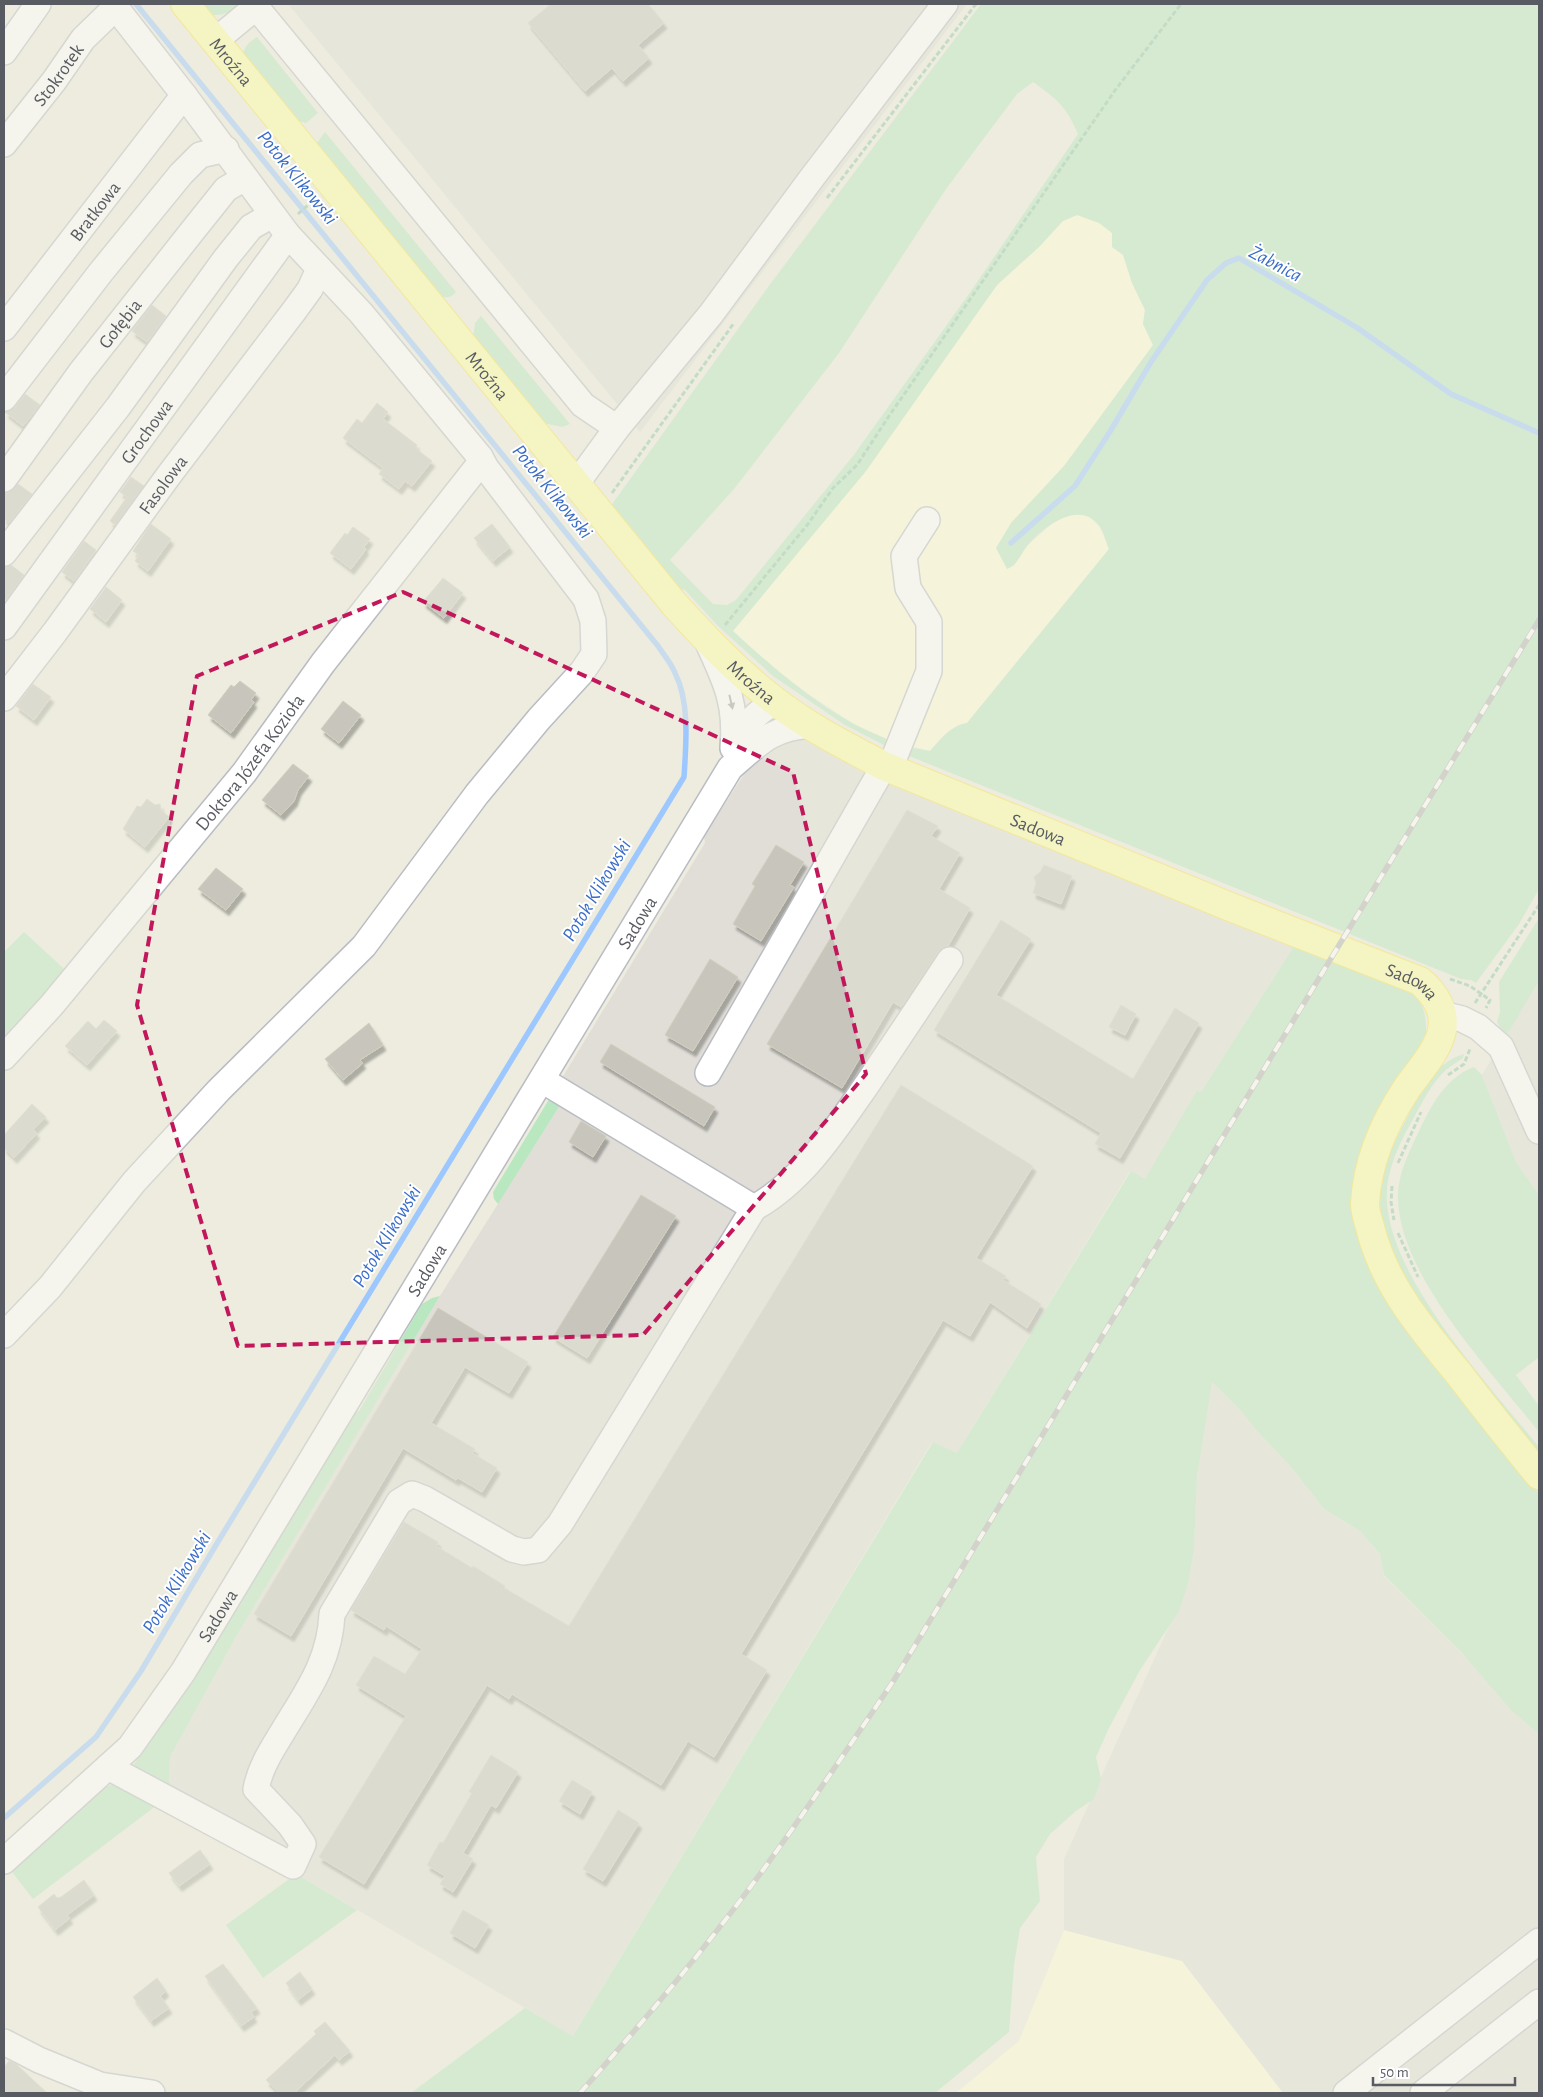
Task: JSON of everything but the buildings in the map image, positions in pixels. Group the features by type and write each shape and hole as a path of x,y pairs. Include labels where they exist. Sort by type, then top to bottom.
{"main road":[{"name":"Mroźna","path":"185,4 598,512 707,640 775,702 811,725"},
{"name":"Sadowa","path":"811,725 833,739 887,767 1216,901 1420,981 1452,1016"},
{"path":"1452,1016 1442,1030 1432,1052 1389,1118 1375,1151 1367,1186 1365,1207 1377,1249 1388,1276 1409,1312 1539,1475"}],"street":[{"path":"4,52 38,4"},
{"path":"576,484 617,428 712,314 811,179 945,4"},
{"path":"4,1335 50,1287 134,1182 160,1153 219,1090 364,946 477,794 539,719 582,672 594,654 593,621 586,599 486,468 480,457 419,382 288,236 283,226 272,215 226,150 114,6"},
{"name":"Stokrotek","path":"4,144 54,81 83,39 114,6"},
{"path":"215,41 256,7 583,405 617,428"},
{"name":"Bratkowa","path":"4,328 184,95"},
{"path":"4,398 101,272 181,174 200,155 226,150"},
{"name":"Gołębia","path":"4,479 81,372 226,190 245,178"},
{"name":"Grochowa","path":"4,553 118,407 226,258 251,227 272,215"},
{"name":"Grochowa","path":"4,627 288,236"},
{"name":"Fasolowa","path":"4,698 55,632 169,475 294,312 310,289 319,269"},
{"name":"Doktora Józefa Kozioła","path":"4,1057 51,1006 244,773 323,663 478,466 480,457"},
{"path":"708,1073 887,767 929,671 929,622 908,588 904,556 927,520"},
{"path":"707,640 727,683 733,708 734,731 731,758"},
{"path":"731,758 743,728 763,708 775,702"},
{"path":"767,736 774,716 775,702"},
{"name":"Sadowa","path":"4,1861 130,1747 183,1672 542,1080 731,758 767,736 790,727 811,725"},
{"path":"108,1767 293,1866 302,1844 290,1825 256,1789 259,1777 268,1757 322,1664 331,1635 332,1614 399,1502 412,1494 426,1499 512,1549 524,1552 538,1550 560,1524 754,1208 772,1198 803,1169 837,1128 950,960"},
{"path":"1452,1016 1478,1027 1501,1047 1539,1131"},
{"path":"542,1080 754,1208"},
{"path":"1346,2093 1539,1941"},
{"path":"1423,2093 1539,2002"},
{"path":"4,2042 39,2060 100,2086 152,2093"}],"path":[{"path":"824,201 976,4"},
{"path":"707,640 723,628 808,524 833,488 857,465 1116,89 1181,4"},
{"path":"598,512 738,318"},
{"path":"1452,1016 1481,994 1539,905"},
{"path":"1470,986 1490,1000"},
{"path":"1443,1080 1449,1073 1464,1064 1467,1057"},
{"path":"1398,1164 1423,1109"},
{"path":"1393,1180 1391,1202 1395,1225 1406,1254 1421,1283"}],"highlighted area":[{"path":"403,592 793,772 866,1074 643,1335 238,1346 137,1005 197,676"}],"shaded area":[{"path":"288,4 967,4 640,432"},
{"path":"1077,215 1099,223 1113,233 1112,247 1123,254 1132,283 1145,310 1143,324 1153,345 1064,466 1011,523 1007,569 1014,566 1027,546 1054,522 1073,514 1087,515 1100,527 1109,549 967,723 958,725 945,734 930,751 889,740 854,724 810,695 767,663 733,631 866,471 997,285 1039,247 1062,221"},
{"path":"796,735 817,740 1296,943 1201,1092 1197,1090 1145,1180 1130,1171 957,1453 932,1442 573,2036 296,1874 171,1794 169,1777 170,1757 237,1635 440,1296 562,1102 557,1099 548,1101 705,843 704,836 756,756"},
{"path":"1539,981 1539,1195 1516,1162 1482,1075"},
{"path":"1211,1381 1241,1411 1292,1468 1324,1509 1360,1531 1380,1554 1384,1576 1539,1730 1539,2093 1283,2093 1182,1961 1064,1930 1064,1859 1188,1584 1194,1550 1197,1477"},
{"path":"1064,1930 1182,1961 1285,2093 956,2093 1019,2041"}],"green space":[{"path":"199,4 242,4 230,12 212,15 207,13"},
{"path":"981,4 1539,4 1539,889 1519,924 1476,983 1471,980 1461,979 909,756 910,751 914,748 930,751 951,730 967,723 1109,549 1100,527 1092,519 1082,515 1062,518 1042,531 1027,546 1016,562 1007,569 996,548 1011,523 1064,466 1153,345 1143,324 1145,310 1132,283 1123,255 1112,247 1112,233 1099,223 1077,215 1063,221 1039,247 997,285 866,471 733,631 806,693 838,715 889,740 890,748 845,725 773,676 718,626 684,589 679,593 610,507 771,283","holes":["1033,82 1060,104 1069,116 1078,134 971,291 853,456 736,600 727,605 713,604 670,560 734,489 839,353 946,189 1017,94"]},
{"path":"257,37 318,113 306,123 296,120 243,55 247,44"},
{"path":"325,132 456,292 451,296 439,296 317,149 317,143"},
{"path":"481,316 570,424 562,427 543,423 473,338 475,323"},
{"path":"1539,918 1539,981 1505,1038 1497,1022 1500,1012 1499,982"},
{"path":"24,932 74,978 4,1057 4,952"},
{"path":"1296,943 1408,989 1418,999 1423,1008 1426,1033 1363,1159 1393,1306 1539,1493 1539,1734 1511,1710 1462,1653 1384,1575 1380,1554 1360,1531 1324,1509 1292,1468 1212,1382 1197,1477 1194,1550 1188,1584 1179,1611 1140,1670 1096,1757 1101,1779 1094,1799 1076,1811 1050,1834 1036,1857 1040,1901 1020,1928 1014,1965 1009,2032 935,2093 411,2093 525,2008 573,2036 933,1442 957,1453 1131,1171 1145,1179 1197,1090 1201,1092"},
{"path":"1464,1054 1463,1058 1447,1069 1436,1081 1406,1132 1390,1171 1387,1202 1393,1233 1406,1265 1424,1299 1446,1332 1539,1447 1539,1457 1440,1331 1412,1291 1390,1248 1383,1225 1380,1191 1387,1160 1396,1140 1416,1100 1435,1072 1443,1065"},
{"path":"1474,1067 1482,1075 1516,1162 1539,1195 1539,1357 1516,1375 1539,1406 1539,1432 1474,1352 1431,1291 1414,1260 1403,1229 1398,1190 1399,1181 1408,1155 1440,1093 1455,1078"},
{"path":"557,1099 562,1102 498,1204 494,1199 493,1192 548,1101"},
{"path":"440,1296 237,1635 170,1757 169,1777 171,1794 133,1766 352,1413 359,1411 422,1304"},
{"path":"115,1783 161,1802 33,1899 9,1868 102,1789"},
{"path":"296,1874 357,1910 263,1978 226,1925"}],"waterway":[{"name":"Potok Klikowski","path":"4,1818 96,1737 141,1671 684,777 686,751 685,710 680,684 669,662 658,646 136,4"},
{"name":"Żabnica","path":"1011,543 1075,486 1151,362 1207,280 1226,263 1239,258 1356,327 1451,394 1539,433"}],"railway":[{"path":"580,2093 628,2039 719,1928 780,1847 894,1680 1344,937 1539,620"}]}
